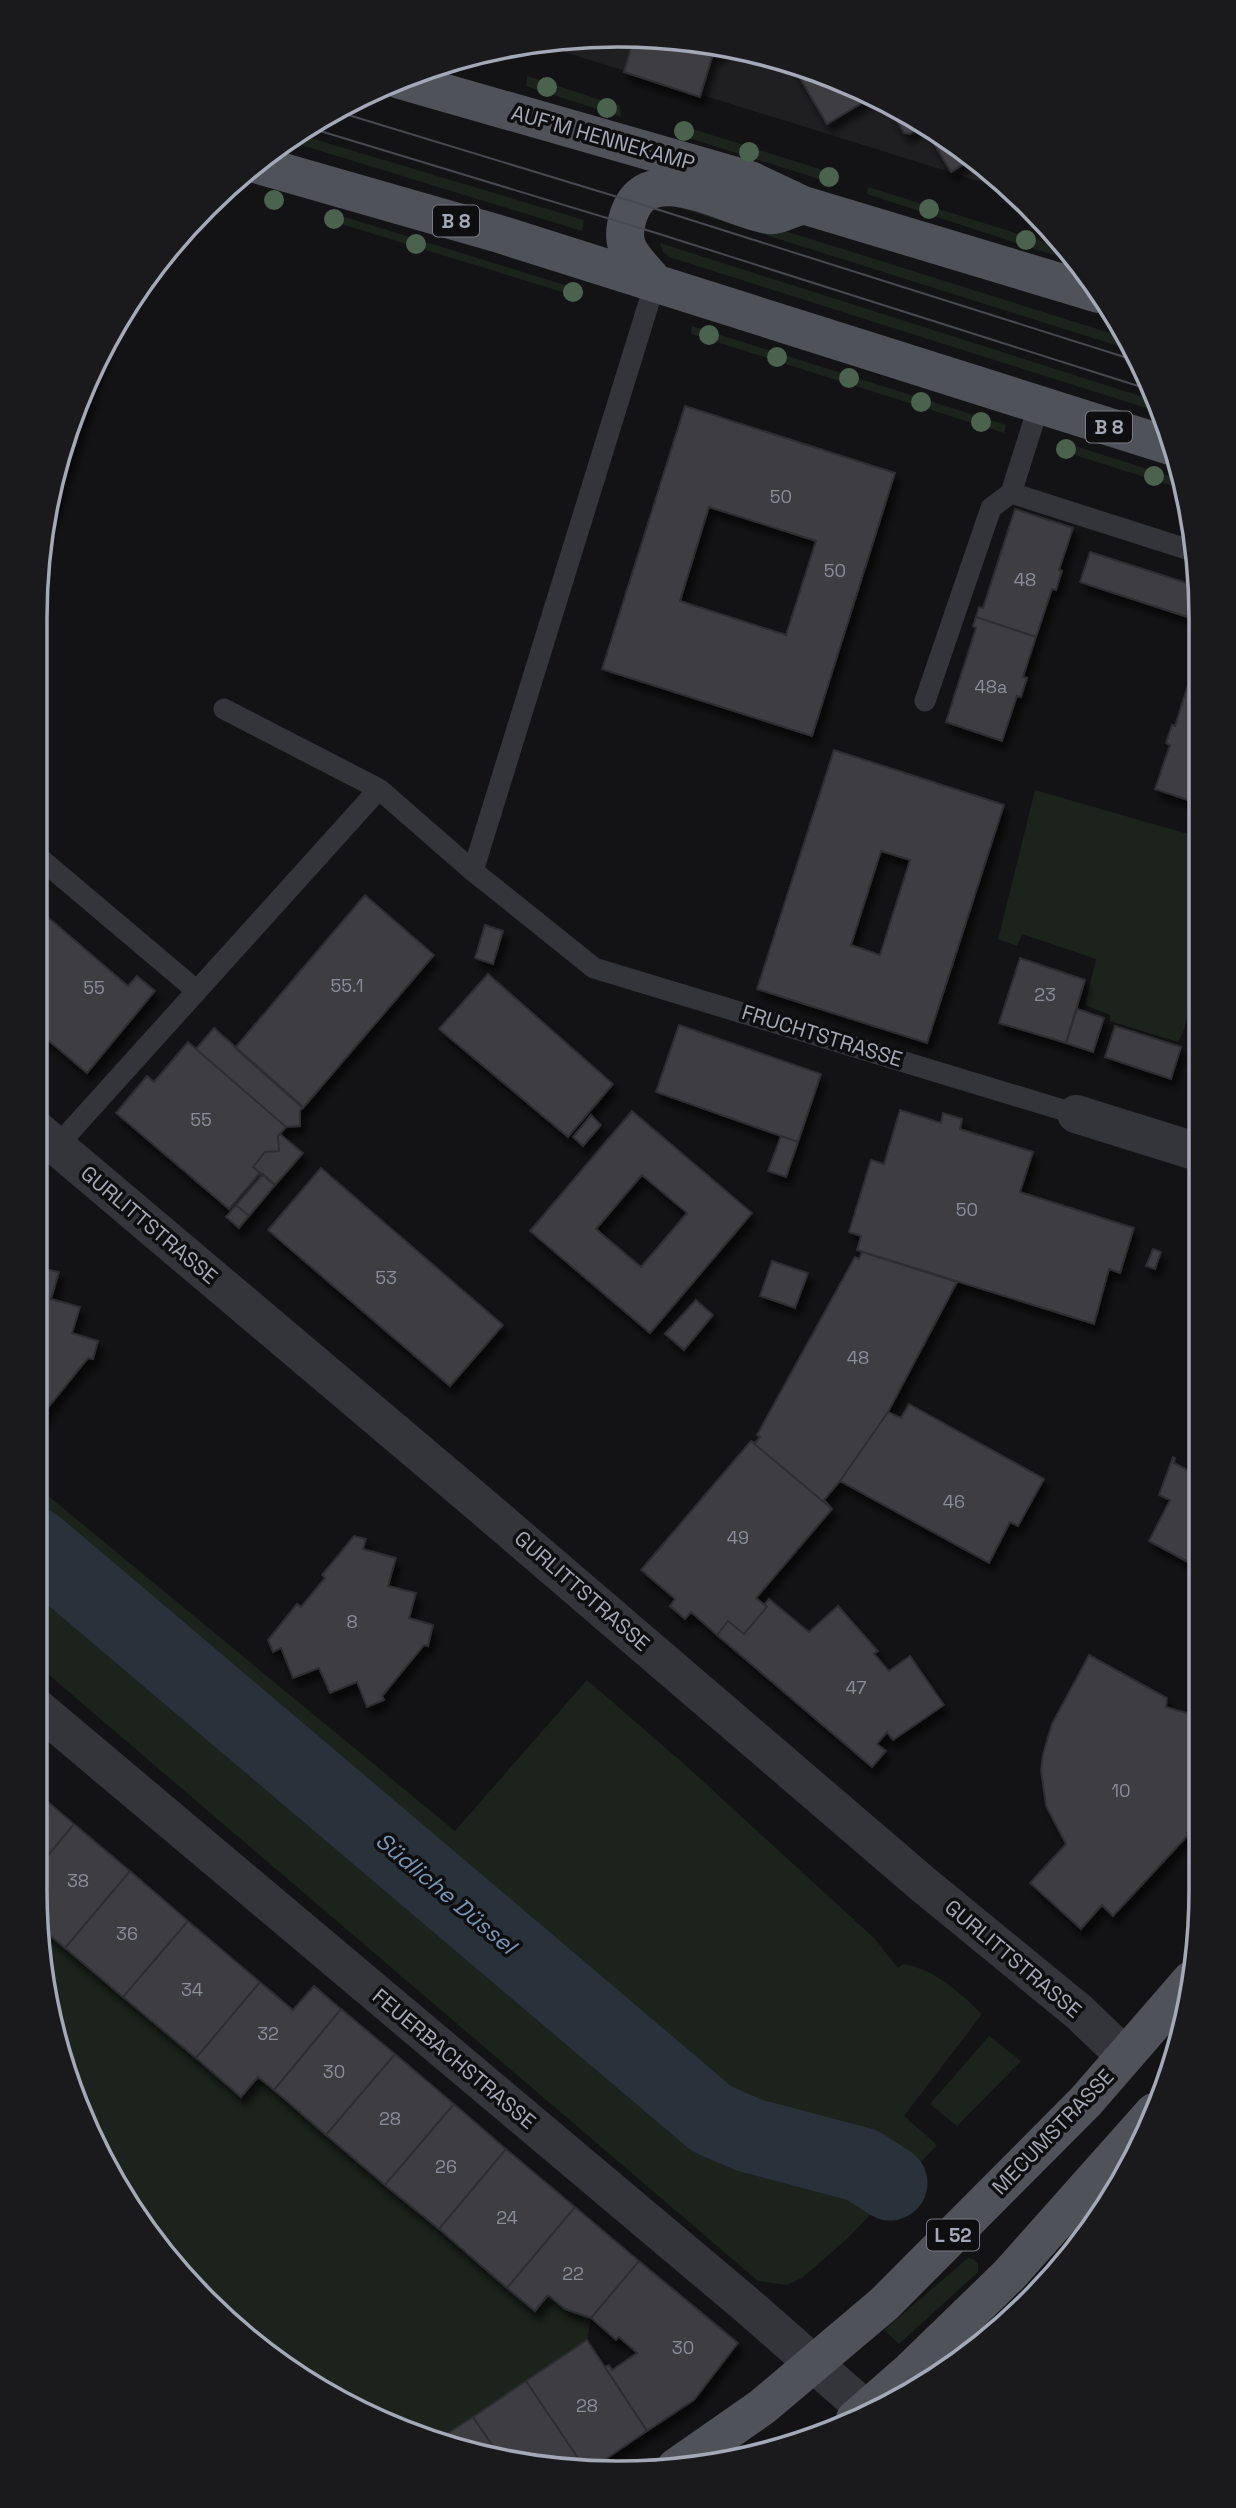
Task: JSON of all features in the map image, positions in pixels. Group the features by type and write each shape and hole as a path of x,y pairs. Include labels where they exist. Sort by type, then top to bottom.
{"main road":[{"name":"AUF'M HENNEKAMP","path":"417,85 750,180 803,205 1085,290"},
{"name":"B 8","path":"268,168 496,233 1161,443"},
{"name":"AUF'M HENNEKAMP","path":"655,283 625,245 623,234 634,202 645,193 653,189 680,187 771,216 803,205"},
{"name":"MECUMSTRASSE","path":"816,2364 893,2294 1086,2101 1179,1994"},
{"path":"887,2393 1009,2275 1133,2136"},
{"name":"L 52","path":"693,2456 762,2407 816,2364"}],"street":[{"path":"1044,406 1091,405 1153,422"},
{"name":"FRUCHTSTRASSE","path":"1076,1114 1189,1149"},
{"name":"GURLITTSTRASSE","path":"47,1139 924,1885 1079,2012 1125,2056"},
{"name":"FEUERBACHSTRASSE","path":"47,1716 816,2364 857,2408"}],"lane":[{"path":"473,871 655,283"},
{"path":"925,701 991,508 1011,493 1044,406"},
{"path":"1011,493 1184,548"},
{"name":"FRUCHTSTRASSE","path":"224,709 379,789 473,871 594,968 1076,1114"},
{"path":"47,1137 197,991 379,789"},
{"path":"47,864 197,991"}],"shaded area":[{"path":"655,48 729,58 766,67 836,91 870,106 935,143 988,184 559,50"},
{"path":"527,76 620,106 621,117 526,86"},
{"path":"680,125 839,175 835,184 679,135"},
{"path":"310,138 584,220 582,231 299,144"},
{"path":"868,187 1048,243 1059,257 867,194"},
{"path":"693,202 1112,334 1119,346 677,207"},
{"path":"329,212 584,291 582,298 325,219"},
{"path":"660,243 1144,397 1148,409 669,257 663,252"},
{"path":"692,326 1006,425 1004,433 691,334"},
{"path":"1059,441 1171,476 1173,486 1056,449"},
{"path":"1035,790 1188,834 1189,1008 1178,1042 1110,1021 1110,1015 1085,1005 1096,959 1022,934 1017,946 998,939"},
{"path":"47,1495 455,1831 587,1680 683,1763 874,1938 898,1968 903,1964 936,1976 982,2014 904,2116 937,2145 848,2238 802,2278 787,2285 758,2281 47,1673"},
{"path":"49,1935 241,2097 258,2077 534,2310 548,2295 565,2309 591,2318 587,2340 447,2434 366,2402 301,2365 271,2343 214,2294 165,2237 143,2207 106,2142 91,2108 67,2038 58,2001"},
{"path":"989,2036 1021,2061 957,2126 930,2104"},
{"path":"968,2258 978,2264 978,2272 899,2344 884,2330"}],"building":[{"path":"631,47 714,56 700,97 624,72"},
{"path":"800,78 862,103 827,124"},
{"path":"897,121 915,131 910,134 904,133"},
{"path":"933,142 964,164 951,172"},
{"path":"685,406 895,473 812,736 602,669","holes":["709,507 816,541 786,635 680,601"]},
{"path":"1015,509 1073,528 1059,570 1062,571 1056,590 1052,589 1036,637 976,617 979,607 983,608"},
{"path":"1090,552 1188,583 1187,617 1080,582"},
{"path":"976,617 1036,637 1023,677 1027,678 1021,697 1017,696 1002,741 946,722 976,628 973,626"},
{"path":"1188,685 1189,800 1155,789 1170,745 1166,743 1172,725 1175,726"},
{"path":"834,750 1004,805 927,1043 757,989","holes":["881,851 910,860 880,955 851,945"]},
{"path":"365,895 434,955 303,1108 235,1048"},
{"path":"47,916 128,986 137,976 155,991 87,1073 47,1039"},
{"path":"485,925 503,931 493,964 475,958"},
{"path":"1020,958 1085,980 1066,1043 999,1023"},
{"path":"488,974 613,1084 568,1137 439,1029"},
{"path":"1077,1009 1104,1018 1093,1052 1066,1043"},
{"path":"679,1025 821,1074 798,1142 656,1092"},
{"path":"1115,1026 1181,1047 1171,1079 1105,1057"},
{"path":"214,1028 303,1107 300,1111 300,1126 286,1127 196,1049"},
{"path":"188,1042 286,1127 278,1136 279,1151 265,1152 253,1167 260,1173 229,1209 116,1113 147,1076 154,1082"},
{"path":"900,1110 941,1123 943,1113 962,1119 960,1129 1033,1152 1020,1192 1134,1228 1120,1273 1109,1269 1094,1324 857,1250 861,1236 849,1232 871,1160 884,1164"},
{"path":"632,1111 752,1213 650,1333 530,1231","holes":["642,1175 687,1213 641,1267 596,1229"]},
{"path":"591,1115 601,1125 583,1146 573,1137"},
{"path":"280,1134 303,1153 275,1185 253,1167 265,1152 279,1151"},
{"path":"781,1136 798,1142 786,1177 768,1171"},
{"path":"321,1168 503,1325 450,1386 268,1230"},
{"path":"263,1174 275,1185 249,1216 236,1205"},
{"path":"236,1205 249,1216 239,1228 226,1217"},
{"path":"1153,1249 1161,1252 1155,1269 1146,1266"},
{"path":"862,1252 957,1282 888,1412 824,1500 832,1509 751,1441 755,1443 760,1437 757,1435 855,1257 859,1259"},
{"path":"772,1261 808,1273 795,1308 760,1296"},
{"path":"47,1269 59,1272 51,1299 80,1307 72,1333 98,1341 93,1359 88,1358 47,1409"},
{"path":"696,1300 713,1315 684,1350 665,1334"},
{"path":"909,1404 1044,1479 1018,1526 1010,1522 989,1563 840,1481 888,1412 901,1418"},
{"path":"751,1441 832,1509 756,1598 767,1607 744,1634 728,1621 717,1635 691,1612 685,1619 670,1606 675,1599 641,1570"},
{"path":"1173,1457 1174,1463 1189,1471 1189,1563 1149,1541 1170,1500 1159,1495"},
{"path":"354,1536 366,1539 363,1549 396,1558 388,1586 416,1593 409,1618 433,1625 428,1646 424,1645 382,1696 384,1700 367,1707 357,1682 330,1693 319,1668 293,1678 281,1648 273,1652 268,1640 297,1604 301,1607 325,1578 322,1575"},
{"path":"769,1599 809,1632 838,1606 878,1651 874,1654 889,1671 910,1656 944,1705 893,1740 887,1732 877,1744 886,1751 872,1767 717,1635 728,1621 744,1634 767,1607 765,1604"},
{"path":"1089,1655 1167,1698 1166,1707 1187,1713 1189,1711 1189,1834 1113,1916 1102,1905 1081,1929 1030,1883 1066,1844 1046,1806 1041,1770 1052,1724"},
{"path":"47,1801 74,1824 47,1857"},
{"path":"74,1824 130,1871 65,1948 49,1935 47,1857"},
{"path":"130,1871 188,1921 123,1997 65,1948"},
{"path":"188,1921 260,1982 196,2058 123,1997"},
{"path":"260,1982 293,2010 314,1986 341,2009 274,2090 258,2077 241,2097 196,2058"},
{"path":"341,2009 395,2054 326,2135 274,2090"},
{"path":"395,2054 454,2104 385,2185 326,2135"},
{"path":"454,2104 506,2149 439,2229 385,2185"},
{"path":"506,2149 575,2207 507,2288 439,2229"},
{"path":"575,2207 639,2261 591,2318 565,2309 548,2295 535,2311 507,2288"},
{"path":"639,2261 738,2343 694,2400 647,2431 605,2367 609,2365 612,2370 637,2353 619,2337 616,2340 591,2318"},
{"path":"587,2340 647,2431 603,2461 579,2460 526,2381"},
{"path":"526,2381 579,2460 493,2447 473,2417"},
{"path":"473,2417 493,2447 470,2441 447,2434"}],"waterway":[{"name":"Südliche Düssel","path":"47,1555 712,2119 749,2135 862,2165 890,2183"}],"tram line":[{"path":"349,115 1125,357"},
{"path":"321,131 653,232 1139,386"}]}
